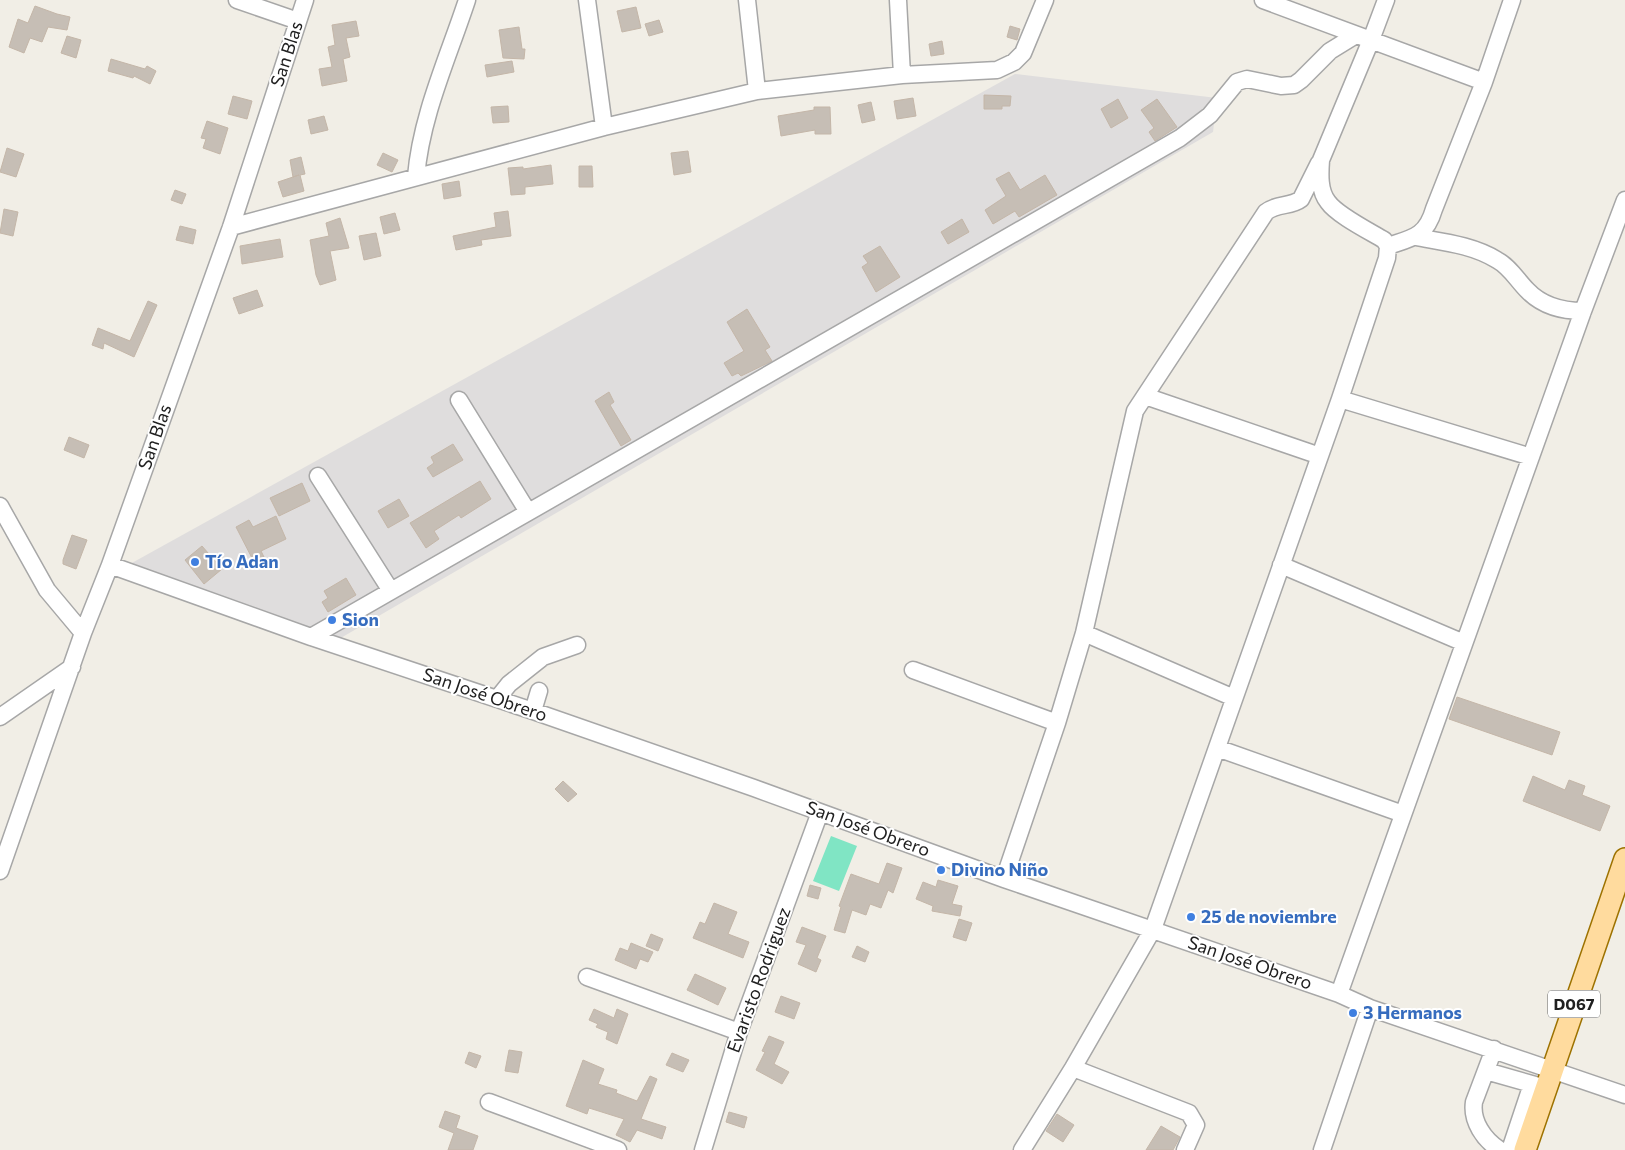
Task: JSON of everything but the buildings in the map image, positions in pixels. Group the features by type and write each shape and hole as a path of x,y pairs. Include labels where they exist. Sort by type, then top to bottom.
{"main road":[{"name":"D067","path":"1525,1150 1544,1081 1625,859"}],"street":[{"path":"237,0 298,21"},
{"name":"San Blas","path":"0,871 83,633 110,565 231,227 305,0"},
{"path":"416,177 418,152 428,115 467,0"},
{"path":"587,0 604,127"},
{"path":"747,0 757,91"},
{"path":"898,0 902,75"},
{"path":"231,227 604,127 757,91 902,75 997,70 1014,62 1023,52 1045,0"},
{"path":"1263,0 1484,82"},
{"path":"1004,879 1056,724 1084,633 1136,411 1266,212 1271,208 1297,202 1301,198 1321,160 1364,38 1386,0"},
{"path":"1388,246 1416,237 1430,223 1484,82 1512,0"},
{"path":"311,637 1180,138 1210,115 1237,82 1247,79 1281,86 1294,85 1330,50 1364,38"},
{"path":"1022,1150 1074,1068 1153,929 1340,399 1387,258 1388,246 1384,240 1329,204 1322,190 1321,160"},
{"path":"1339,994 1530,457 1625,200"},
{"path":"1416,237 1467,247 1498,260 1515,274 1527,290 1544,303 1559,309 1583,311"},
{"path":"1145,396 1320,456"},
{"path":"1340,399 1530,457"},
{"path":"459,400 528,512"},
{"path":"318,476 391,591"},
{"path":"0,506 47,590 83,633"},
{"name":"San José Obrero","path":"110,565 311,637 533,711 1004,879 1339,994 1370,1008 1494,1049 1544,1081 1625,1095"},
{"path":"1281,565 1464,643"},
{"path":"1084,633 1234,698"},
{"path":"497,699 509,684 543,657 577,645"},
{"path":"0,717 72,667"},
{"path":"913,670 1056,724"},
{"path":"533,711 539,690"},
{"path":"1217,748 1403,814"},
{"name":"Evaristo Rodriguez","path":"703,1150 739,1032 820,812"},
{"path":"588,976 739,1032"},
{"path":"1322,1150 1370,1008"},
{"path":"1494,1049 1474,1102 1474,1114 1480,1128 1489,1141 1500,1150"},
{"path":"1074,1068 1189,1113 1196,1124 1185,1150"},
{"path":"1486,1071 1544,1081 1510,1150"},
{"path":"489,1102 618,1150"}],"shaded area":[{"path":"1015,74 1217,98 1213,132 339,639 121,569"}],"green space":[{"path":"831,836 857,846 839,891 813,881"}],"place":[{"name":"Tío Adan","path":"195,562"},
{"name":"Sion","path":"332,620"},
{"name":"Divino Niño","path":"941,870"},
{"name":"25 de noviembre","path":"1191,917"},
{"name":"3 Hermanos","path":"1353,1013"}]}
